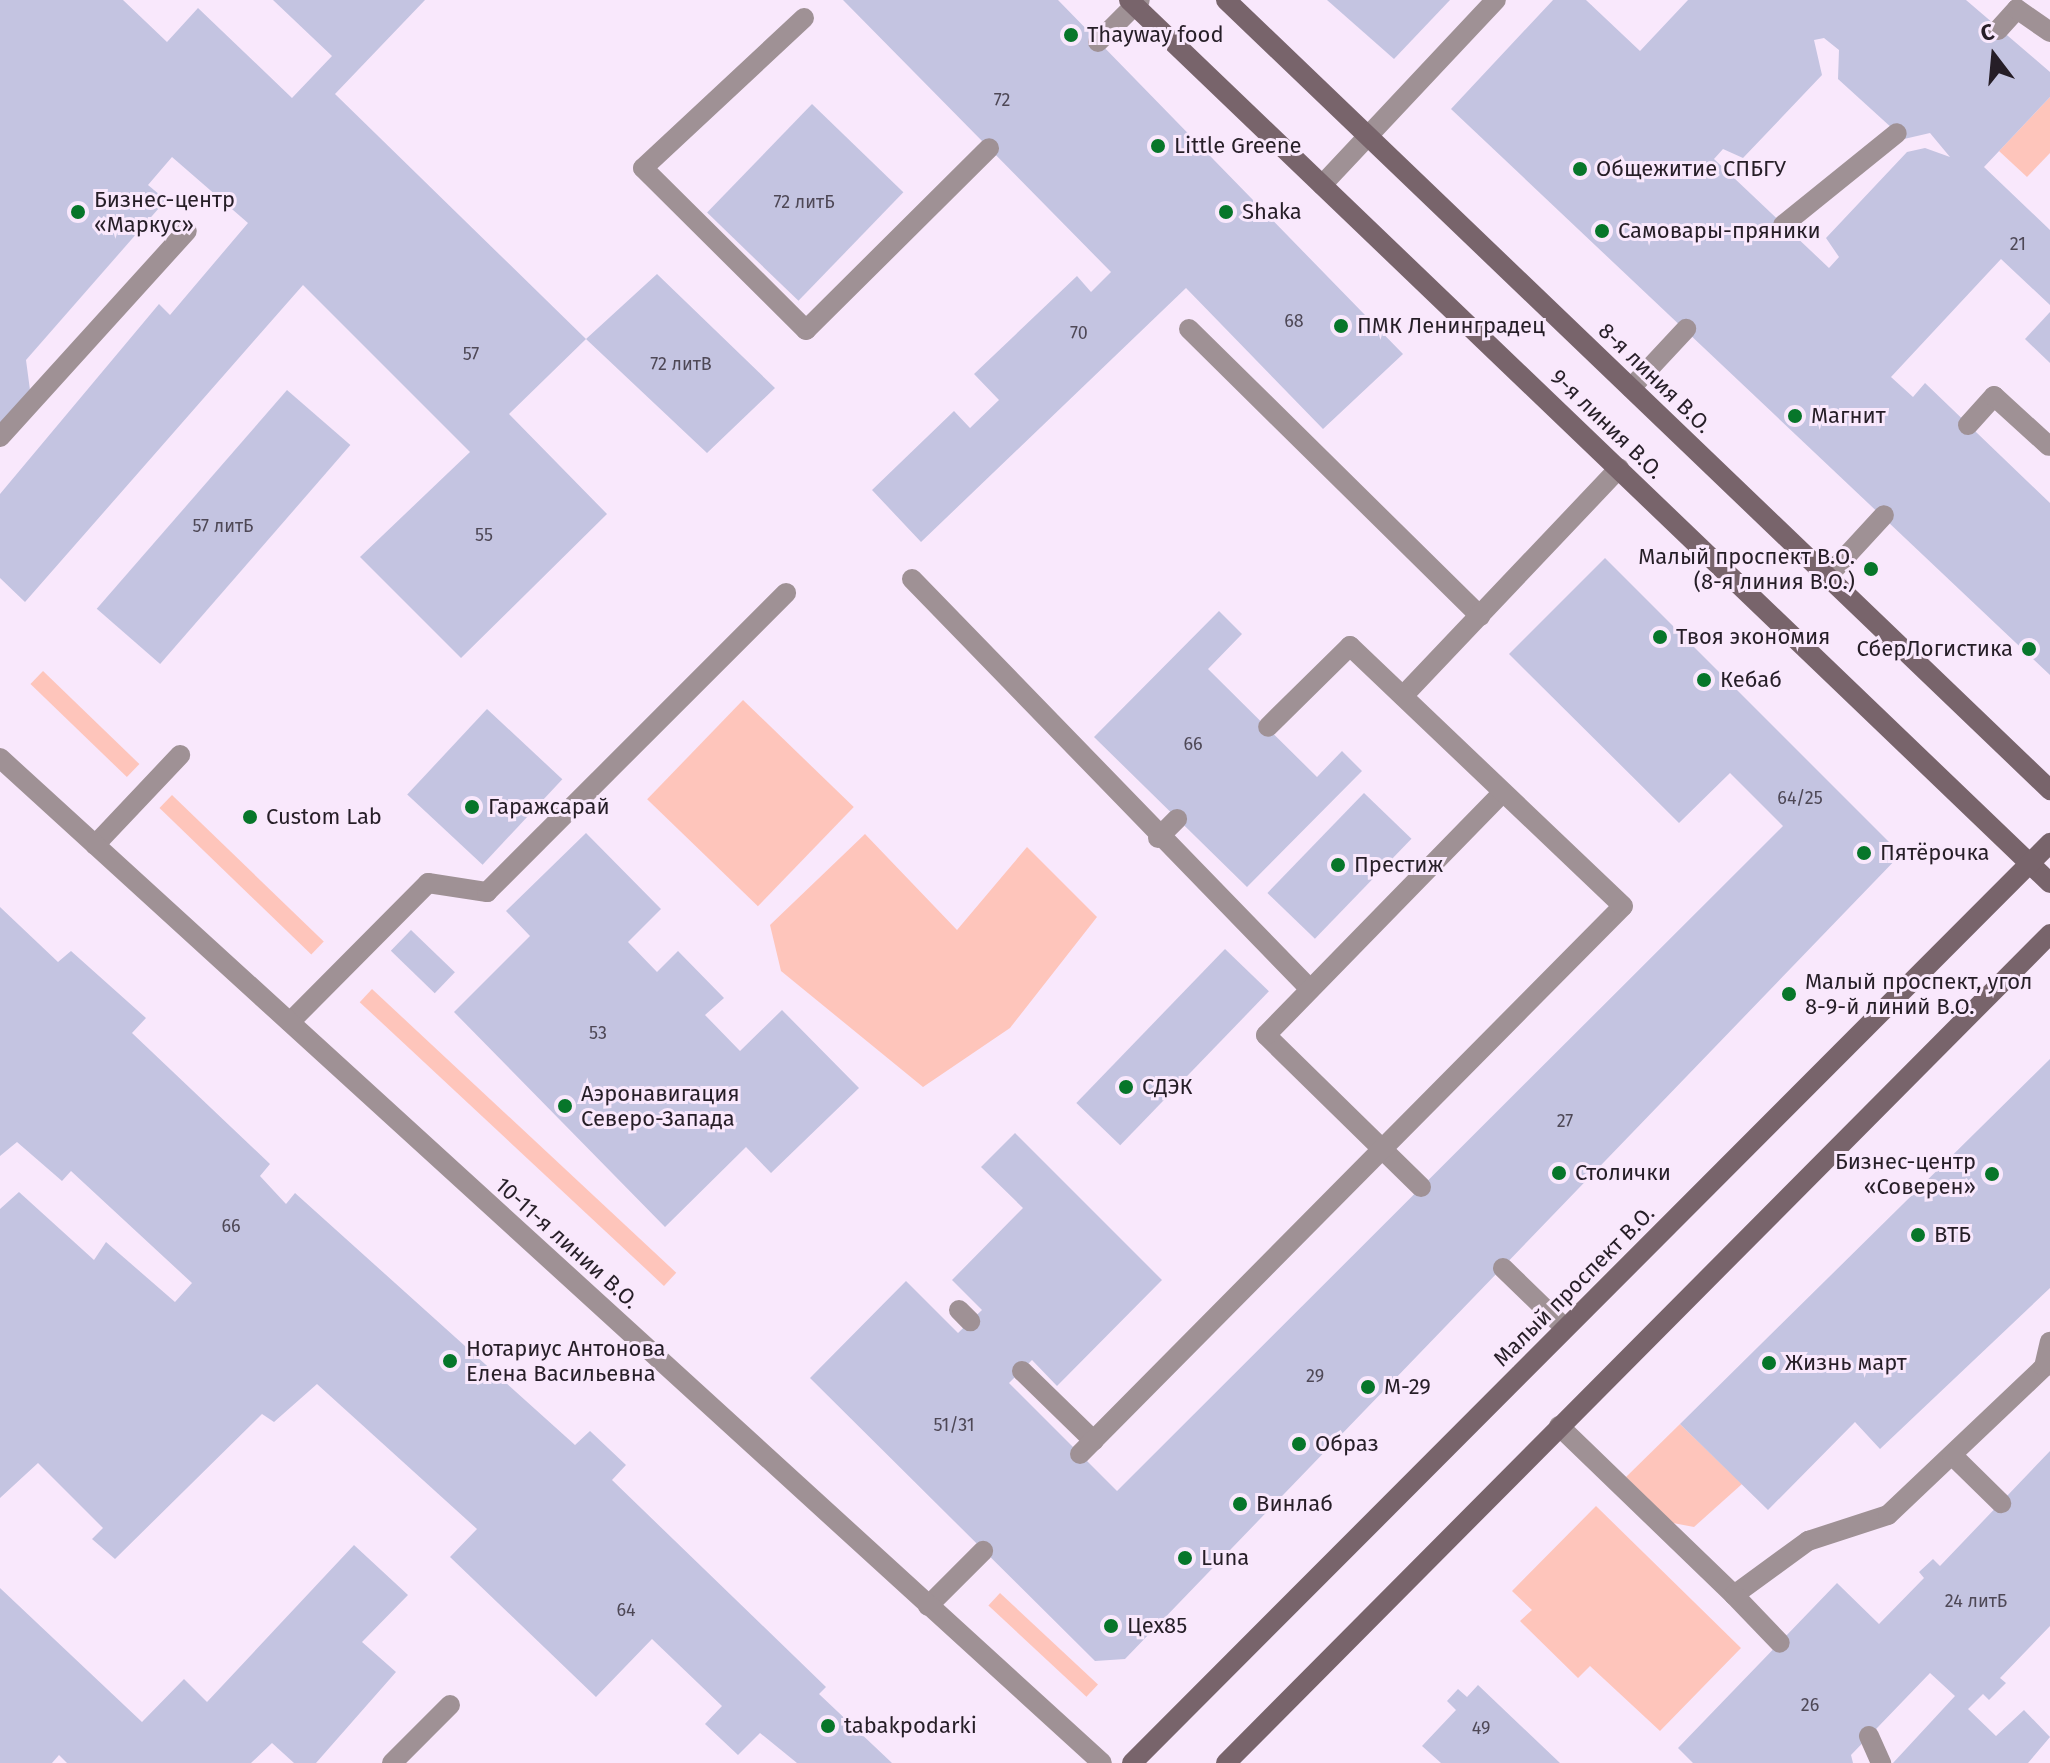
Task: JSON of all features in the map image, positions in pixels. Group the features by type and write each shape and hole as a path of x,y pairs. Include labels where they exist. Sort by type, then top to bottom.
{"main road":[{"name":"8-я линия В.О.","path":"1226,0 2050,790"},
{"name":"9-я линия В.О.","path":"1135,2 2050,883"},
{"name":"Малый проспект В.О.","path":"1132,1763 2050,843"},
{"path":"1226,1763 2050,934"}],"street":[{"path":"1322,185 1496,0"},
{"path":"1098,42 1135,2"},
{"path":"1998,30 2017,9 2050,32"},
{"path":"804,18 643,168 806,330 989,148"},
{"path":"1783,225 1897,133"},
{"path":"0,437 187,231"},
{"path":"1189,329 1480,616"},
{"path":"1631,388 1686,329"},
{"path":"1968,425 1994,396 2049,446"},
{"path":"1403,696 1619,468"},
{"path":"1827,577 1884,515"},
{"path":"912,579 1158,838 1310,989"},
{"path":"290,1022 428,883 487,892 786,593"},
{"path":"1022,1371 1087,1447 1623,906 1350,646 1268,727"},
{"path":"95,845 180,755"},
{"name":"10-11-я линии В.О.","path":"0,758 1102,1763"},
{"path":"1421,1187 1266,1035 1503,792"},
{"path":"1158,838 1177,819"},
{"path":"1503,1268 1565,1328"},
{"path":"1734,1595 1808,1541 1888,1515 2044,1367 2050,1342"},
{"path":"1559,1426 1780,1643"},
{"path":"1952,1455 2001,1503"},
{"path":"928,1606 983,1551"},
{"path":"392,1763 450,1705"},
{"path":"1869,1736 1881,1763"}],"shaded area":[{"path":"2050,97 2050,153 2027,177 1999,151"},
{"path":"43,671 139,764 127,777 30,684"},
{"path":"743,700 854,807 758,906 647,799"},
{"path":"172,795 324,942 311,955 159,808"},
{"path":"865,834 957,930 1027,847 1097,917 1010,1028 923,1087 781,971 770,925"},
{"path":"372,989 676,1273 664,1286 360,1002"},
{"path":"1680,1424 1742,1484 1694,1527 1673,1523 1626,1477"},
{"path":"1596,1506 1741,1648 1660,1731 1590,1666 1578,1678 1520,1621 1532,1610 1512,1591"},
{"path":"1000,1593 1098,1684 1086,1697 988,1605"}],"building":[{"path":"0,0 123,0 167,42 198,8 292,98 332,56 273,0 425,0 335,94 586,339 509,414 607,514 461,658 360,557 470,452 303,285 25,602 0,578 0,494 159,304 170,315 248,223 172,157 148,185 166,200 26,360 30,390 0,423"},
{"path":"843,0 1058,0 1403,354 1323,429 1186,288 921,542 872,490 954,411 970,428 999,400 974,374 1077,276 1091,292 1111,272"},
{"path":"1327,0 1450,0 1394,59"},
{"path":"1553,0 1586,0 1640,51 1688,0 1966,0 2050,72 2050,97 1984,167 2050,230 2050,305 2001,259 1891,377 1913,397 1925,383 2050,503 2050,675 1451,109","holes":["1824,38 1839,50 1838,79 1904,139 1930,133 1950,157 1925,148 1907,152 1826,238 1839,257 1829,268 1714,159 1723,149 1743,158 1822,75 1814,40"]},
{"path":"812,104 903,192 798,301 707,213"},
{"path":"657,274 775,388 707,453 586,339"},
{"path":"2050,312 2050,363 2025,339"},
{"path":"287,390 350,445 160,664 97,609"},
{"path":"1605,558 1901,854 1125,1659 1095,1661 810,1378 906,1281 958,1333 982,1310 952,1280 1023,1208 981,1167 1015,1133 1162,1280 1057,1386 1032,1360 1009,1383 1117,1491 1783,826 1730,773 1679,823 1509,654"},
{"path":"1219,611 1242,634 1208,669 1317,777 1342,751 1362,771 1247,887 1094,737"},
{"path":"487,709 562,779 483,865 407,795"},
{"name":"Престиж","path":"1364,793 1411,839 1315,939 1267,893"},
{"path":"586,833 661,909 628,942 657,972 678,951 724,998 705,1015 740,1051 782,1010 859,1088 771,1173 746,1147 665,1227 454,1012 530,936 506,911"},
{"path":"0,907 58,962 71,951 146,1018 132,1033 270,1164 260,1176 286,1204 295,1193 575,1445 590,1431 626,1465 612,1480 826,1687 819,1694 892,1763 797,1763 760,1733 738,1755 705,1724 722,1706 652,1639 596,1697 450,1557 477,1529 317,1384 274,1422 262,1414 115,1559 92,1539 103,1528 38,1463 0,1498 0,1209 19,1192 94,1260 106,1242 175,1302 192,1283 71,1171 62,1181 17,1142 0,1156"},
{"path":"411,930 455,972 435,993 391,951"},
{"path":"1225,949 1269,991 1120,1145 1076,1103"},
{"name":"Бизнес-центр «Соверен»","path":"2050,1059 2050,1288 1880,1449 1855,1422 1768,1510 1680,1424"},
{"path":"2050,1451 2050,1626 2000,1678 2006,1683 1989,1700 1983,1694 1968,1709 1996,1736 2024,1710 2050,1737 2028,1763 1893,1763 1955,1696 1930,1673 1851,1755 1853,1763 1693,1763 1678,1748 1837,1583 1879,1624 1924,1578 1919,1572 1933,1559 1940,1566"},
{"path":"354,1545 408,1595 362,1642 396,1672 316,1763 294,1763 272,1743 251,1763 67,1763 59,1755 52,1763 0,1763 0,1588 142,1722 184,1679 207,1702"},
{"path":"1478,1685 1560,1763 1441,1763 1422,1746 1456,1710 1447,1701 1458,1689 1467,1697"}],"place":[{"name":"Thayway food","path":"1071,35"},
{"name":"Little Greene","path":"1158,146"},
{"name":"Общежитие СПБГУ","path":"1580,169"},
{"name":"Бизнес-центр «Маркус»","path":"78,212"},
{"name":"Shaka","path":"1226,212"},
{"name":"Самовары-пряники","path":"1602,231"},
{"name":"ПМК Ленинградец","path":"1341,326"},
{"name":"Магнит","path":"1795,416"},
{"name":"Малый проспект В.О. (8-я линия В.О.)","path":"1871,569"},
{"name":"Твоя экономия","path":"1660,637"},
{"name":"СберЛогистика","path":"2029,649"},
{"name":"Кебаб","path":"1704,680"},
{"name":"Гаражсарай","path":"472,807"},
{"name":"Custom Lab","path":"250,817"},
{"name":"Пятёрочка","path":"1864,853"},
{"name":"Престиж","path":"1338,865"},
{"name":"Малый проспект, угол 8-9-й линий В.О.","path":"1789,994"},
{"name":"СДЭК","path":"1126,1087"},
{"name":"Аэронавигация Северо-Запада","path":"565,1106"},
{"name":"Столички","path":"1559,1173"},
{"name":"Бизнес-центр «Соверен»","path":"1992,1174"},
{"name":"ВТБ","path":"1918,1235"},
{"name":"Нотариус Антонова Елена Васильевна","path":"450,1361"},
{"name":"Жизнь март","path":"1769,1363"},
{"name":"М-29","path":"1368,1387"},
{"name":"Образ","path":"1299,1444"},
{"name":"Винлаб","path":"1240,1504"},
{"name":"Luna","path":"1185,1558"},
{"name":"Цех85","path":"1111,1626"},
{"name":"tabakpodarki","path":"828,1726"}]}
